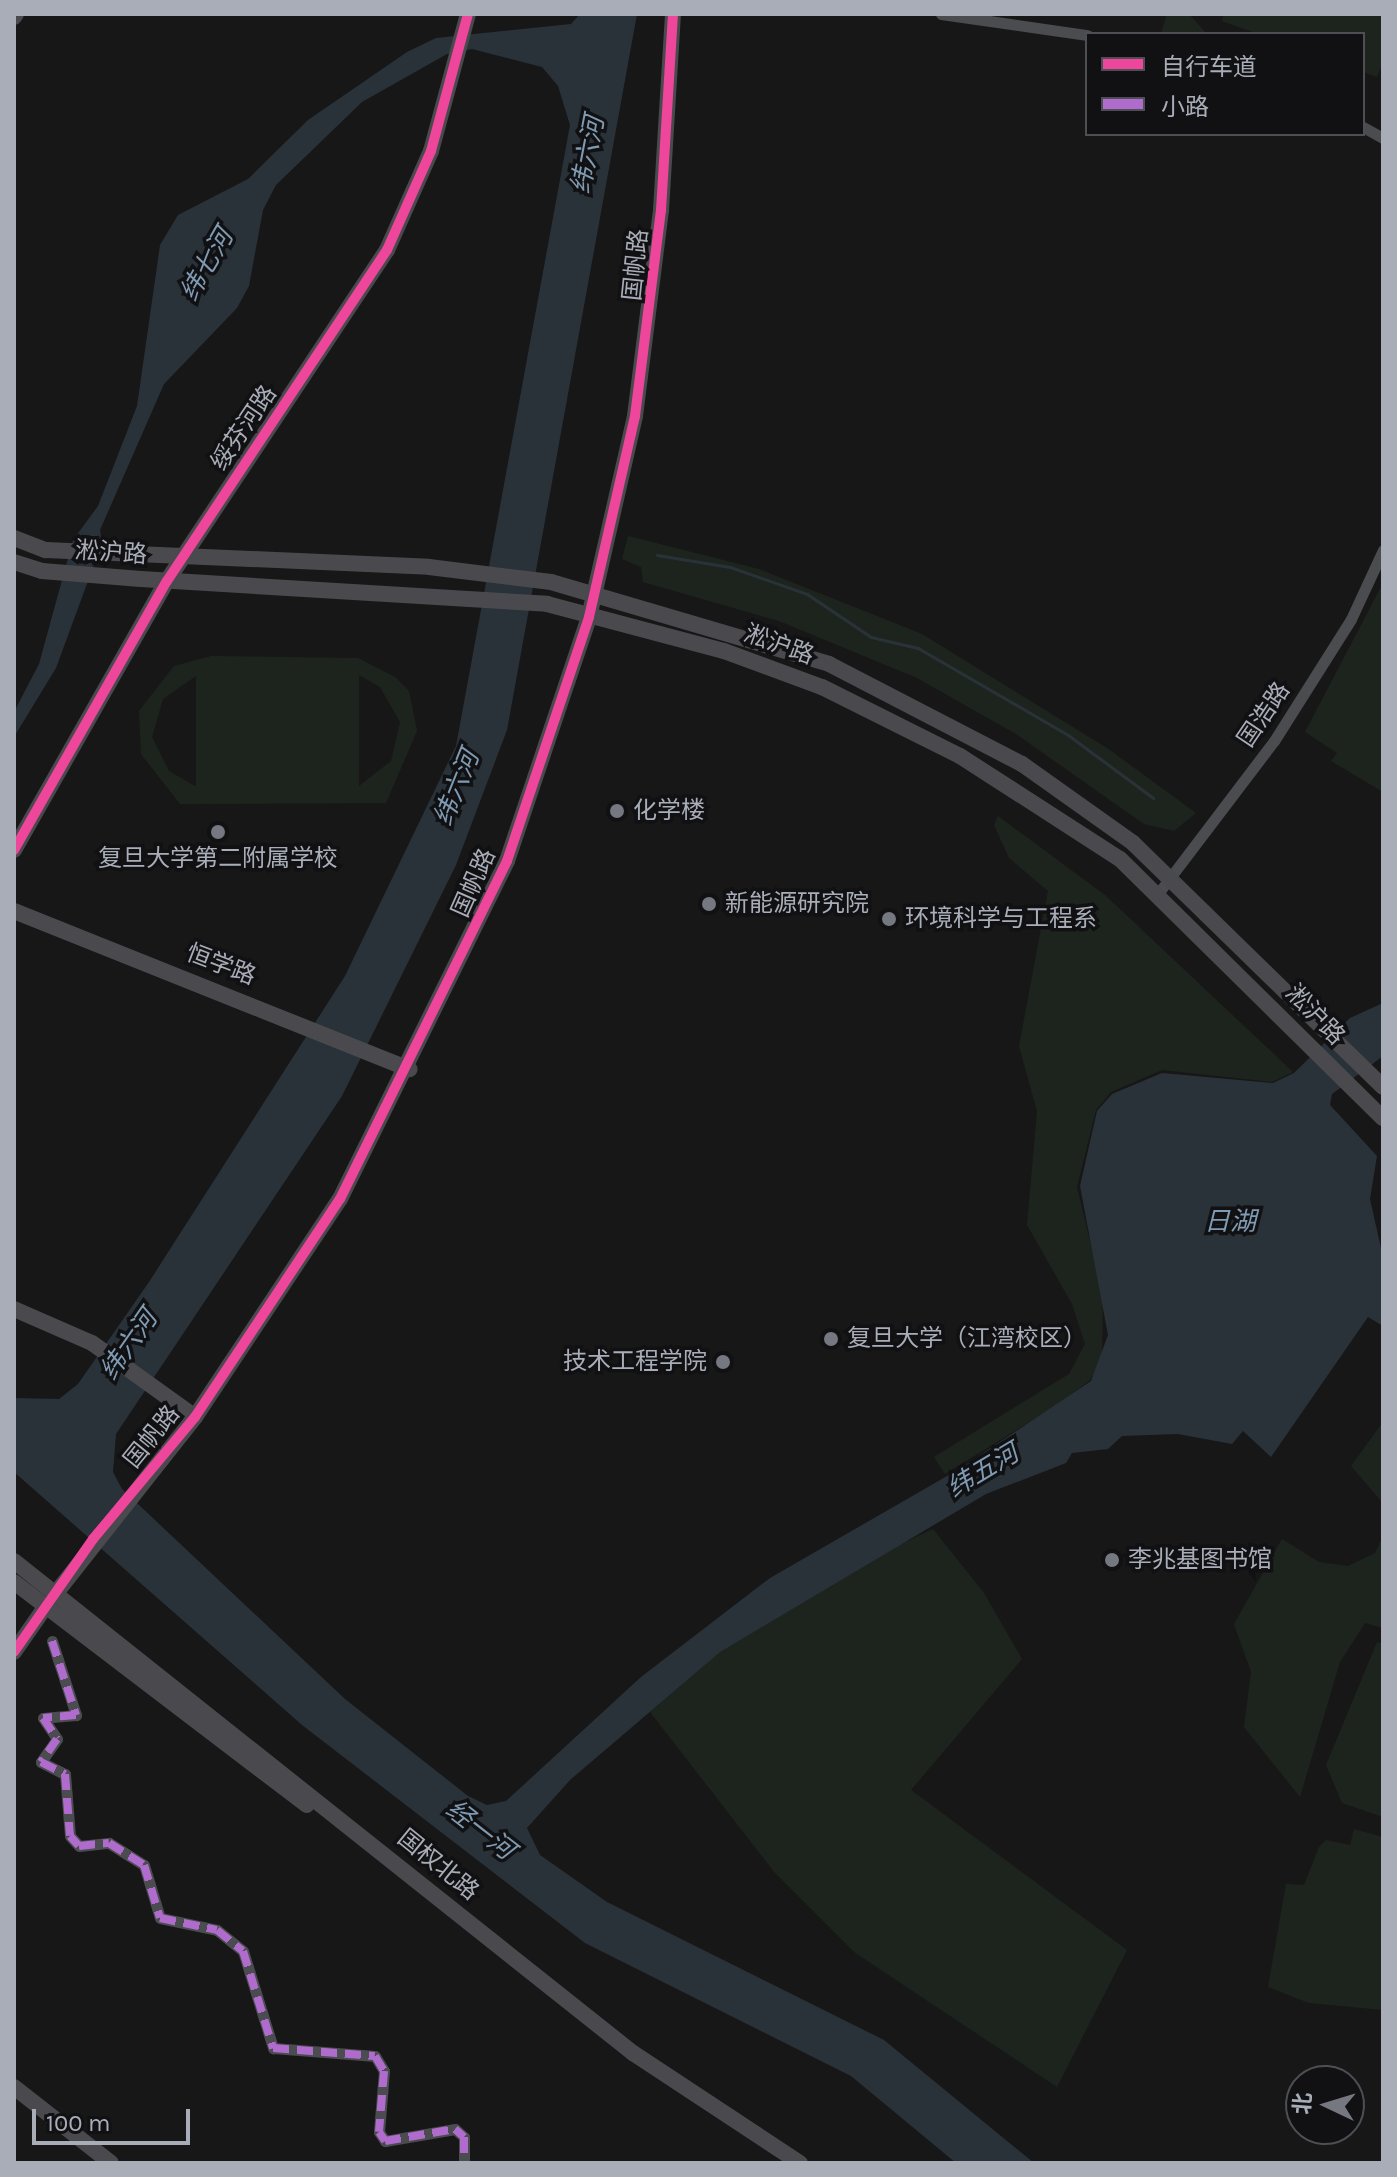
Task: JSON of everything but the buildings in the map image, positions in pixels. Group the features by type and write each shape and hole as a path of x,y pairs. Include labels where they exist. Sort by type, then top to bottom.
{"main road":[{"name":"国帆路","path":"14,1652 93,1539 195,1417 340,1199 410,1069 507,861 595,596 651,312 673,14"},
{"name":"绥芬河路","path":"14,850 167,581 387,250 431,151 466,19"},
{"name":"淞沪路","path":"14,538 46,550 180,561 473,571 551,582 779,645 878,686 1059,788 1172,876 1383,1087"},
{"name":"淞沪路","path":"14,562 42,571 112,577 470,594 547,604 724,651 870,708 1047,807 1160,891 1383,1118"},
{"name":"恒学路","path":"14,911 373,1049 410,1069"},
{"path":"14,1309 92,1343 195,1417"},
{"path":"14,1561 51,1600"},
{"path":"14,1582 51,1600"},
{"name":"国权北路","path":"51,1600 632,2060 785,2163"},
{"name":"国权北路","path":"51,1600 633,2053 800,2163"},
{"path":"14,2087 111,2163"}],"street":[{"path":"941,14 1085,35"},
{"path":"1365,128 1383,138"},
{"name":"国浩路","path":"1160,891 1274,741 1351,619 1383,550"},
{"path":"52,1641 76,1715 43,1718 57,1739 41,1762 65,1774 70,1836 79,1846 109,1843 144,1865 160,1918 217,1930 243,1951 273,2048 375,2056 384,2071 379,2132 385,2141 455,2129 464,2137 464,2163"}],"shaded area":[{"path":"1167,14 1189,14 1205,32 1161,32"},
{"path":"1224,14 1383,14 1383,62 1377,77 1365,73 1365,32 1252,32 1222,21"},
{"path":"628,536 759,569 922,634 1107,748 1196,813 1174,831 1144,824 1016,734 917,678 779,621 643,582 641,567 622,559"},
{"path":"1383,583 1383,792 1331,761 1337,753 1305,732"},
{"path":"211,656 358,658 395,677 409,691 417,731 386,803 180,804 141,754 139,711 174,666","holes":["359,675 380,687 400,722 391,761 359,786","196,676 196,785 195,786 169,771 152,737 163,699"]},
{"path":"998,816 1105,895 1293,1072 1272,1082 1162,1070 1111,1092 1096,1110 1077,1187 1103,1295 1102,1360 1090,1380 1057,1405 945,1474 934,1457 1069,1374 1085,1344 1072,1304 1027,1225 1037,1111 1019,1046 1048,891 1009,858 994,825"},
{"path":"1383,1422 1383,1500 1381,1501 1351,1466"},
{"path":"933,1529 984,1593 1022,1659 911,1790 1127,1950 1057,2087 854,1952 775,1873 650,1712 720,1651 854,1566"},
{"path":"1383,1536 1383,1628 1365,1623 1340,1662 1300,1797 1244,1727 1251,1672 1234,1624 1282,1539 1319,1562 1348,1566 1375,1553"},
{"path":"1377,1642 1383,1644 1383,1817 1342,1803 1326,1765"},
{"path":"1354,1829 1383,1837 1383,2010 1309,2003 1268,1987 1286,1884 1304,1885 1319,1847 1326,1840 1350,1845"}],"water":[{"path":"580,14 637,14 507,730 456,865 342,1096 116,1434 113,1472 122,1489 345,1699 468,1796 487,1805 506,1801 641,1677 770,1578 961,1468 1091,1381 1108,1335 1080,1186 1097,1111 1112,1094 1162,1073 1273,1083 1294,1073 1350,1018 1383,1003 1383,1056 1332,1094 1330,1105 1377,1156 1370,1199 1383,1257 1383,1326 1368,1317 1271,1457 1243,1431 1232,1444 1178,1434 1122,1436 1108,1449 1072,1453 1066,1463 986,1494 720,1652 570,1780 527,1828 540,1855 607,1902 884,2040 1034,2163 956,2163 851,2076 585,1943 302,1725 14,1472 14,1398 59,1399 78,1384 149,1282 345,976 456,746 570,125 558,86 542,67 472,49 447,54 362,102 276,185 263,210 249,286 237,308 164,384 100,530 102,543 56,668 14,737 14,712 39,664 73,540 98,506 137,406 160,245 178,215 248,179 308,120 407,52 436,38 571,24"}],"waterway":[{"path":"657,555 730,567 807,594 871,637 918,648 1068,735 1153,798"}],"marked path":[{"path":"52,1641 76,1715 43,1718 57,1739 41,1762 65,1774 70,1836 79,1846 109,1843 144,1865 160,1918 217,1930 243,1951 273,2048 375,2056 384,2071 379,2132 385,2141 455,2129 464,2137 464,2163"}],"cycle path":[{"path":"14,850 167,581 387,250 431,151 468,14"},
{"path":"14,1652 93,1539 195,1417 340,1199 507,861 589,617 635,416 661,210 673,14"}],"place":[{"name":"化学楼","path":"617,811"},
{"name":"复旦大学第二附属学校","path":"218,832"},
{"name":"新能源研究院","path":"709,904"},
{"name":"环境科学与工程系","path":"889,919"},
{"name":"复旦大学（江湾校区）","path":"831,1339"},
{"name":"技术工程学院","path":"723,1362"},
{"name":"李兆基图书馆","path":"1112,1560"}],"water label":[{"name":"纬六河","path":"588,155"},
{"name":"纬七河","path":"207,265"},
{"name":"纬六河","path":"457,788"},
{"name":"日湖","path":"1230,1222"},
{"name":"纬六河","path":"129,1345"},
{"name":"纬五河","path":"983,1471"},
{"name":"经一河","path":"480,1830"}]}
